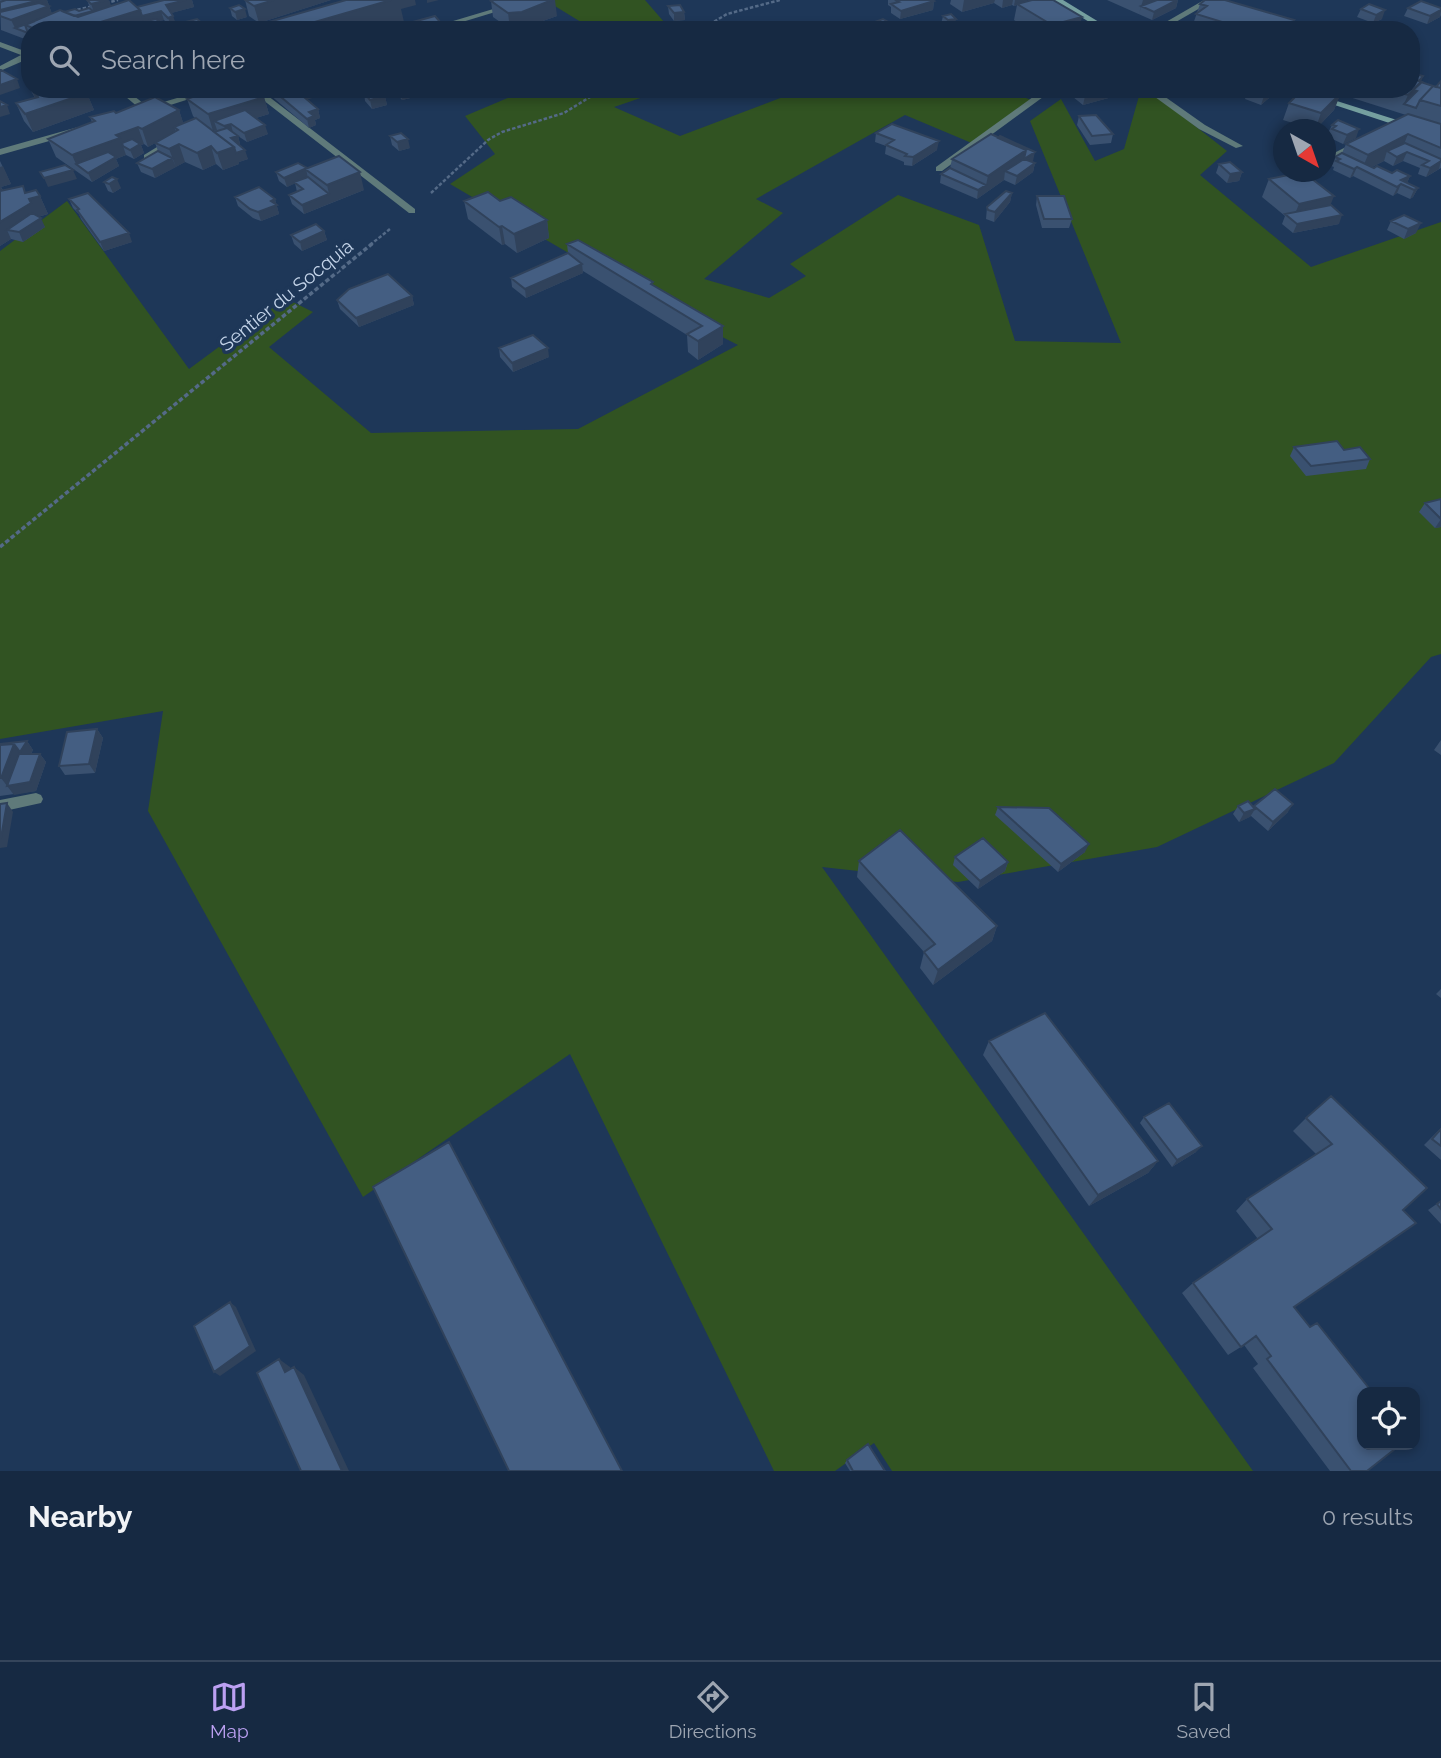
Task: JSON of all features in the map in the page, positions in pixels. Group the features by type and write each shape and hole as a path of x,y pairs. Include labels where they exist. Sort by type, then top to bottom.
{"street":[{"path":"458,21 531,0"},
{"path":"1058,0 1093,21"},
{"path":"1172,21 1210,0"},
{"path":"0,44 21,52"},
{"path":"0,69 21,59"},
{"path":"132,98 145,110"},
{"path":"132,114 185,98"},
{"path":"265,98 412,211"},
{"path":"939,169 1038,98"},
{"path":"1161,98 1202,127 1239,146"},
{"path":"1319,98 1441,137"},
{"path":"163,104 174,112"},
{"path":"1388,130 1401,124"},
{"path":"0,152 83,128"},
{"path":"147,157 187,133"},
{"path":"1336,155 1363,142"},
{"path":"0,806 36,799"}],"path":[{"path":"66,13 118,0"},
{"path":"715,21 727,14 780,0"},
{"name":"Sentier du Socquia","path":"0,547 412,211 488,140 502,132 564,113 588,98"}],"green space":[{"path":"545,0 645,0 663,21 579,21"},
{"path":"508,98 640,98 614,107 680,136 780,98 1026,98 1034,101 974,144 905,115 756,199 783,213 704,279 769,298 806,276 790,264 898,195 979,225 1015,341 1121,343 1030,121 1061,99 1095,161 1124,149 1138,98 1159,98 1227,151 1200,175 1311,267 1441,222 1441,654 1431,657 1334,763 1157,847 958,882 822,867 1253,1471 892,1471 874,1443 835,1471 774,1471 570,1054 363,1197 148,811 163,711 0,739 0,251 67,201 189,369 285,298 313,312 269,347 371,433 578,429 738,345 646,298 450,184 495,154 465,116"}],"building":[{"path":"40,0 0,10 0,2"},
{"path":"87,0 108,0 91,4"},
{"path":"129,0 140,10 104,21 34,21 60,10 78,17"},
{"path":"164,0 186,0 166,5 173,16 168,18 161,11 142,16 137,7"},
{"path":"245,0 274,0 254,6"},
{"path":"346,0 391,0 318,21 272,21"},
{"path":"552,0 522,12 508,13 491,1"},
{"path":"895,0 934,1 901,11 891,4 899,2"},
{"path":"1032,0 1053,0 1082,17 1067,21 1045,21 1017,4"},
{"path":"1157,0 1177,0 1154,12 1141,6"},
{"path":"1205,0 1225,0 1294,20 1219,21 1196,14 1207,6 1200,4"},
{"path":"1421,1 1441,10 1430,16 1408,8"},
{"path":"39,3 49,6 11,20 0,16 0,12"},
{"path":"1369,4 1385,10 1376,15 1361,9"},
{"path":"239,5 245,9 235,12 230,8"},
{"path":"680,5 684,12 674,13 668,6"},
{"path":"89,8 93,11 74,16 64,12 75,9 79,11"},
{"path":"951,14 956,19 948,20 943,16"},
{"path":"435,16 439,21 416,21"},
{"path":"1,70 17,79 0,85"},
{"path":"1421,82 1433,86 1416,108 1404,104 1410,98 1420,98"},
{"path":"1433,86 1441,88 1441,106 1420,100"},
{"path":"34,98 72,98 25,114 16,103"},
{"path":"153,98 179,110 142,129 138,127 116,135 120,138 72,155 48,139 95,121 90,117 114,111 116,113"},
{"path":"190,98 261,98 208,114 187,99"},
{"path":"282,98 305,98 318,109 309,112 314,116 307,119"},
{"path":"1294,98 1336,98 1321,113 1289,103"},
{"path":"245,110 265,125 244,133 231,124 224,126 214,121"},
{"path":"1408,114 1441,124 1441,148 1408,134 1368,155 1346,144"},
{"path":"1096,115 1113,134 1092,136 1079,116"},
{"path":"196,118 234,147 217,153 211,146 197,153 179,144 169,149 155,143 178,130 174,127"},
{"path":"1338,120 1359,129 1347,135 1336,131"},
{"path":"892,124 939,141 913,157 905,156 907,154 886,145 894,140 876,133"},
{"path":"227,128 238,136 231,138 245,150 236,153 234,147 214,132"},
{"path":"401,133 408,139 397,142 390,136"},
{"path":"991,134 1026,150 988,176 952,159"},
{"path":"1000,136 1035,152 1024,159 1026,150 998,138"},
{"path":"132,139 140,144 130,150 123,146 122,143"},
{"path":"1405,143 1441,161 1430,168 1422,165 1429,161 1407,152 1397,157 1387,151"},
{"path":"158,151 172,158 152,169 137,163"},
{"path":"108,152 116,157 88,173 76,164"},
{"path":"1342,153 1374,168 1377,166 1392,173 1397,170 1410,176 1401,180 1418,188 1414,190 1401,184 1397,187 1357,167 1354,169 1336,161 1340,159 1336,156"},
{"path":"339,156 360,172 327,185 305,169"},
{"path":"1024,159 1035,163 1017,176 1005,171"},
{"path":"1230,162 1242,172 1230,174 1219,164"},
{"path":"298,163 307,168 284,178 276,172"},
{"path":"65,165 73,170 44,178 40,172"},
{"path":"950,168 986,185 978,190 941,174"},
{"path":"112,177 117,179 109,184 104,182"},
{"path":"308,177 329,194 302,205 289,195 303,189 294,182"},
{"path":"1273,178 1273,182 1316,182 1334,196 1299,204 1269,179"},
{"path":"23,186 25,193 36,190 40,196 29,199 31,203 0,222 0,191"},
{"path":"259,187 275,199 271,201 277,205 258,212 235,197"},
{"path":"1006,191 1012,193 995,212 988,210 987,207"},
{"path":"488,192 500,201 511,197 547,220 514,234 502,226 499,227 464,201"},
{"path":"88,193 129,233 100,242 77,210 79,209 69,199"},
{"path":"1037,196 1064,196 1072,219 1044,219"},
{"path":"1331,205 1342,215 1297,224 1285,214"},
{"path":"32,213 41,218 19,232 7,230"},
{"path":"1404,215 1421,223 1408,229 1391,221"},
{"path":"316,224 324,231 300,242 291,235"},
{"path":"578,240 653,282 651,284 723,326 698,341 687,334 702,326 567,244"},
{"path":"568,253 582,264 525,289 511,278"},
{"path":"388,274 412,296 356,318 337,300 349,289"},
{"path":"533,335 548,348 512,363 499,348"},
{"path":"1337,441 1344,450 1360,447 1370,459 1311,466 1294,447"},
{"path":"1441,499 1441,519 1425,503"},
{"path":"97,729 89,764 59,766 67,732"},
{"path":"27,741 20,752 14,744 0,745 0,744"},
{"path":"14,744 1,778 0,778 0,745"},
{"path":"19,754 40,754 30,782 7,786"},
{"path":"1275,789 1293,804 1273,822 1254,806"},
{"path":"1248,801 1255,809 1244,813 1238,806"},
{"path":"7,803 1,838 0,838 0,804"},
{"path":"998,807 1049,808 1089,844 1061,864"},
{"path":"900,830 997,926 938,970 924,952 935,944 859,861"},
{"path":"983,838 1008,862 980,881 955,857"},
{"path":"1045,1013 1158,1161 1098,1195 989,1041"},
{"path":"1331,1096 1427,1188 1403,1210 1416,1223 1294,1307 1310,1327 1317,1323 1368,1387 1357,1387 1357,1450 1394,1450 1367,1471 1351,1471 1267,1359 1271,1356 1256,1336 1241,1347 1193,1283 1272,1229 1247,1199 1332,1144 1306,1118"},
{"path":"1169,1103 1202,1146 1177,1160 1144,1117"},
{"path":"1441,1129 1441,1146 1432,1139"},
{"path":"449,1142 622,1471 509,1471 373,1187"},
{"path":"230,1302 250,1346 214,1372 194,1326"},
{"path":"279,1359 285,1372 294,1367 342,1471 301,1471 257,1373"},
{"path":"868,1444 885,1471 853,1471 847,1460"}]}
